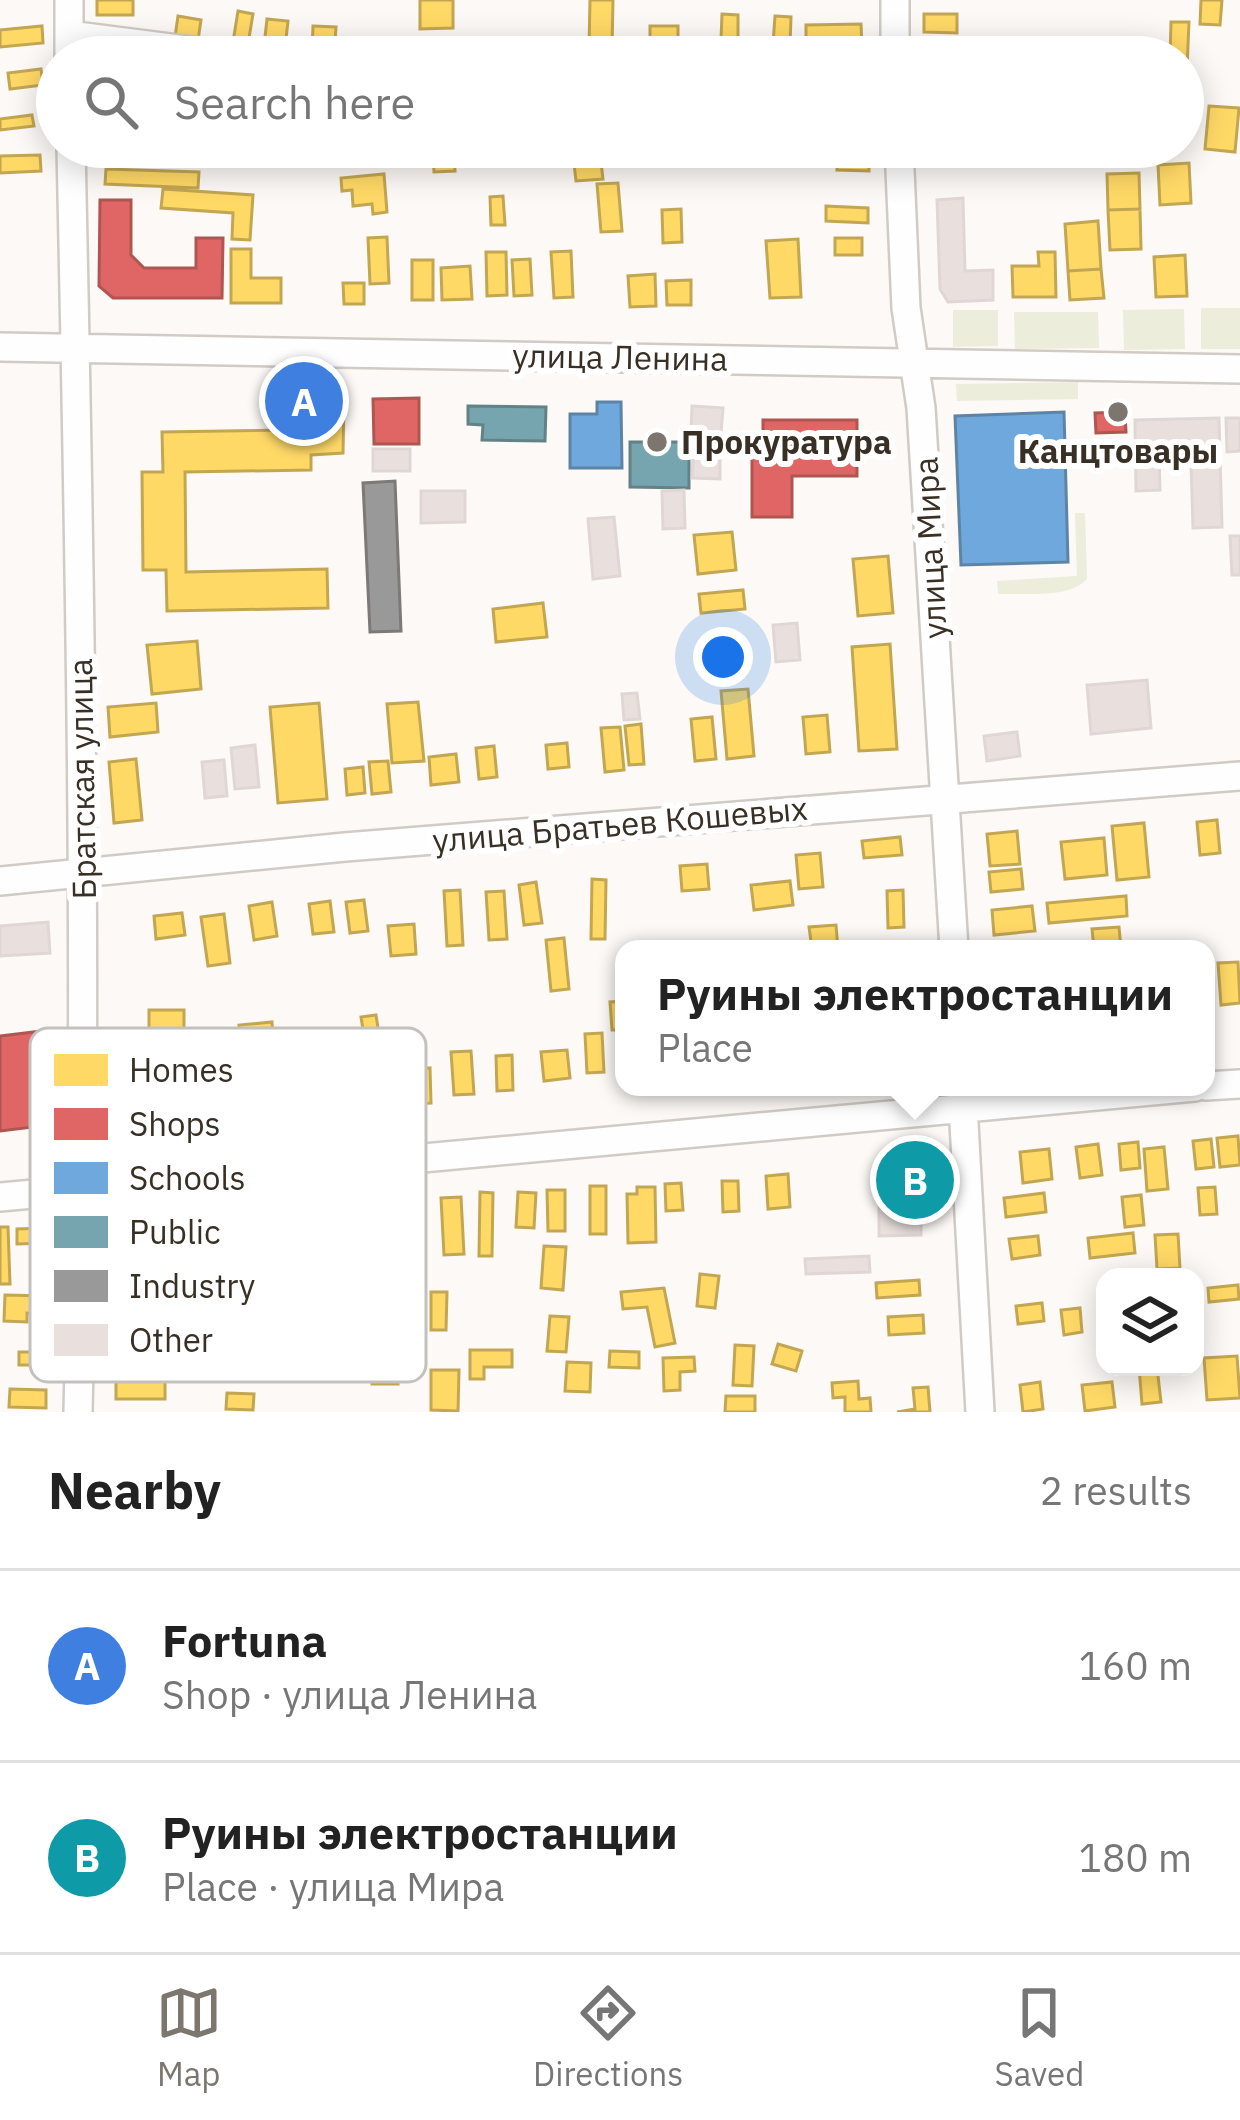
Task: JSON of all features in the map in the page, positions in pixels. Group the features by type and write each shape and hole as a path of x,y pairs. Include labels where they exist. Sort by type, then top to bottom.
{"street":[{"path":"69,0 69,36"},
{"path":"895,0 895,36"},
{"name":"Братская улица","path":"71,168 83,1028"},
{"name":"улица Мира","path":"900,168 906,308 921,408 953,940"},
{"name":"улица Ленина","path":"0,347 1240,369"},
{"name":"улица Братьев Кошевых","path":"0,881 345,847 1240,776"},
{"path":"426,1154 1020,1096"},
{"path":"962,1099 980,1412"},
{"path":"0,1197 30,1194"},
{"name":"Братская улица","path":"78,1412 79,1382"}],"green space":[{"path":"1201,308 1240,308 1240,349 1201,349"},
{"path":"1184,309 1185,349 1124,350 1123,310"},
{"path":"953,310 998,310 998,346 953,347"},
{"path":"1014,312 1098,312 1099,348 1015,349"},
{"path":"1078,382 1078,399 957,401 956,384"},
{"path":"1075,513 1085,513 1087,579 1058,592 998,594 997,581 1077,576"}],"building: Homes":[{"path":"97,0 133,0 133,15 97,15"},
{"path":"420,0 453,0 453,28 420,29"},
{"path":"590,0 613,0 612,36 589,36"},
{"path":"1201,0 1222,0 1220,25 1200,24"},
{"path":"238,11 253,14 249,36 234,36"},
{"path":"722,14 738,15 738,36 721,36"},
{"path":"924,14 957,14 957,33 924,32"},
{"path":"178,16 201,20 199,36 175,36"},
{"path":"775,16 791,17 790,36 774,36"},
{"path":"267,19 288,21 286,36 265,36"},
{"path":"1171,22 1189,22 1188,36 1171,36"},
{"path":"861,24 862,36 806,36 806,25"},
{"path":"42,26 43,36 36,36 36,44 0,47 0,30"},
{"path":"313,26 336,27 335,36 313,36"},
{"path":"650,26 678,26 678,36 650,36"},
{"path":"36,70 36,86 10,89 8,73"},
{"path":"1209,106 1239,108 1235,152 1205,149"},
{"path":"32,115 34,126 0,130 0,119"},
{"path":"36,155 36,168 41,171 0,173 0,156"},
{"path":"574,168 602,168 603,179 576,181"},
{"path":"1158,168 1189,168 1191,203 1160,205"},
{"path":"106,169 199,172 198,188 105,184"},
{"path":"1139,173 1140,209 1108,210 1107,174"},
{"path":"384,174 387,212 373,214 372,204 353,206 352,190 342,191 341,178"},
{"path":"618,183 622,231 601,232 597,184"},
{"path":"163,189 253,195 250,240 232,239 233,213 161,208"},
{"path":"503,196 505,225 491,225 490,197"},
{"path":"826,206 868,208 868,223 826,221"},
{"path":"681,209 682,242 663,243 662,210"},
{"path":"1140,209 1141,249 1110,250 1108,210"},
{"path":"1098,221 1101,269 1068,271 1065,224"},
{"path":"387,237 389,283 370,284 368,238"},
{"path":"835,238 862,238 862,255 835,255"},
{"path":"798,239 801,297 770,298 766,241"},
{"path":"231,249 251,249 251,278 281,278 281,303 231,303"},
{"path":"571,251 573,297 554,298 551,252"},
{"path":"486,252 506,252 507,295 487,296"},
{"path":"1038,252 1055,252 1056,297 1013,297 1012,266 1039,266"},
{"path":"1185,255 1187,296 1156,297 1154,257"},
{"path":"530,259 532,295 514,296 512,260"},
{"path":"412,260 433,260 433,300 412,300"},
{"path":"470,266 472,299 442,300 441,268"},
{"path":"1101,269 1104,298 1070,300 1068,271"},
{"path":"655,274 656,306 630,307 628,276"},
{"path":"691,280 691,305 667,305 666,281"},
{"path":"343,283 364,283 364,304 344,304"},
{"path":"286,401 344,402 343,453 311,455 311,470 185,472 186,572 327,569 328,608 167,611 166,570 143,570 142,472 163,472 162,432 286,430"},
{"path":"732,532 736,570 698,574 694,535"},
{"path":"888,556 893,613 858,616 853,559"},
{"path":"743,590 745,609 701,613 699,594"},
{"path":"543,603 547,637 496,642 493,609"},
{"path":"197,641 201,689 152,694 147,645"},
{"path":"890,644 897,749 859,751 852,647"},
{"path":"748,689 754,756 727,759 721,691"},
{"path":"418,702 424,761 392,763 387,704"},
{"path":"156,703 158,732 110,737 108,707"},
{"path":"319,703 327,799 278,803 270,707"},
{"path":"827,715 830,752 806,754 803,717"},
{"path":"712,717 716,759 695,761 691,719"},
{"path":"641,724 644,764 629,765 625,726"},
{"path":"620,727 624,770 605,772 601,728"},
{"path":"567,743 569,767 548,769 546,745"},
{"path":"494,746 497,777 479,779 476,748"},
{"path":"456,754 459,782 431,785 429,757"},
{"path":"136,759 142,820 114,823 109,762"},
{"path":"388,761 391,792 372,794 369,762"},
{"path":"363,767 365,793 347,795 345,769"},
{"path":"1217,820 1220,853 1200,855 1197,822"},
{"path":"1144,823 1149,877 1117,880 1112,826"},
{"path":"1017,831 1020,864 990,866 987,834"},
{"path":"900,837 902,855 864,858 862,841"},
{"path":"1104,838 1107,875 1065,879 1061,842"},
{"path":"820,853 823,887 799,889 796,855"},
{"path":"707,864 709,889 682,891 680,866"},
{"path":"1021,869 1023,889 991,892 989,872"},
{"path":"592,879 606,880 605,939 591,939"},
{"path":"790,881 793,905 754,910 751,885"},
{"path":"536,882 542,923 524,925 519,885"},
{"path":"460,890 463,945 447,946 444,891"},
{"path":"903,890 904,927 888,928 887,891"},
{"path":"504,891 507,939 489,940 486,892"},
{"path":"1126,896 1127,916 1049,923 1047,903"},
{"path":"364,900 368,931 350,933 346,902"},
{"path":"330,901 334,932 313,934 309,904"},
{"path":"272,902 277,936 254,940 249,906"},
{"path":"1032,906 1035,931 994,935 992,910"},
{"path":"182,913 185,935 156,939 154,916"},
{"path":"224,914 230,963 208,966 201,917"},
{"path":"414,924 416,954 391,956 388,926"},
{"path":"836,925 837,940 811,940 809,927"},
{"path":"1119,927 1120,940 1093,940 1092,929"},
{"path":"564,938 569,989 551,991 546,940"},
{"path":"1238,962 1240,1003 1221,1005 1218,963"},
{"path":"610,1002 615,1002 615,1030 612,1030"},
{"path":"149,1010 184,1010 184,1028 149,1028"},
{"path":"376,1015 378,1028 363,1028 361,1017"},
{"path":"272,1022 272,1028 239,1028"},
{"path":"602,1033 604,1072 587,1073 585,1034"},
{"path":"567,1050 570,1078 544,1081 541,1052"},
{"path":"471,1051 474,1094 454,1095 451,1052"},
{"path":"512,1055 513,1090 497,1091 496,1056"},
{"path":"426,1068 430,1068 431,1103 426,1103"},
{"path":"1238,1136 1240,1165 1220,1167 1217,1138"},
{"path":"1211,1139 1214,1167 1196,1169 1193,1141"},
{"path":"1138,1142 1140,1168 1121,1170 1119,1144"},
{"path":"1098,1144 1102,1175 1080,1178 1076,1147"},
{"path":"1164,1147 1168,1189 1147,1191 1144,1149"},
{"path":"1049,1149 1052,1179 1023,1183 1020,1152"},
{"path":"788,1174 790,1207 768,1209 766,1176"},
{"path":"722,1181 738,1181 739,1211 723,1212"},
{"path":"681,1183 683,1210 666,1211 665,1184"},
{"path":"590,1186 606,1186 606,1234 590,1234"},
{"path":"637,1187 655,1187 656,1242 628,1243 627,1194 637,1194"},
{"path":"1215,1187 1217,1214 1200,1215 1198,1188"},
{"path":"547,1190 565,1190 565,1231 548,1231"},
{"path":"480,1192 493,1193 492,1256 479,1256"},
{"path":"518,1192 536,1193 534,1228 516,1227"},
{"path":"1044,1193 1046,1212 1006,1217 1004,1198"},
{"path":"1141,1195 1144,1225 1125,1227 1122,1197"},
{"path":"461,1197 464,1254 444,1255 441,1198"},
{"path":"0,1227 8,1227 10,1284 0,1284"},
{"path":"17,1229 30,1229 30,1244 17,1244"},
{"path":"1133,1233 1135,1253 1090,1258 1088,1238"},
{"path":"1178,1234 1180,1268 1157,1268 1155,1235"},
{"path":"1038,1236 1040,1255 1012,1259 1009,1239"},
{"path":"544,1246 566,1247 563,1290 541,1288"},
{"path":"700,1274 719,1276 715,1308 697,1306"},
{"path":"919,1280 920,1295 877,1298 876,1283"},
{"path":"1238,1285 1239,1299 1209,1302 1208,1288"},
{"path":"664,1288 675,1343 655,1347 647,1307 623,1309 621,1292"},
{"path":"431,1292 447,1292 446,1330 431,1330"},
{"path":"5,1295 30,1296 27,1322 4,1321"},
{"path":"1042,1303 1044,1321 1018,1324 1016,1306"},
{"path":"1080,1308 1082,1332 1064,1335 1061,1310"},
{"path":"923,1315 924,1333 889,1335 888,1317"},
{"path":"550,1316 569,1317 566,1352 547,1351"},
{"path":"778,1344 802,1351 796,1371 772,1364"},
{"path":"735,1345 754,1346 752,1386 733,1385"},
{"path":"470,1350 512,1350 512,1367 484,1367 484,1379 470,1379"},
{"path":"610,1351 639,1352 639,1368 609,1367"},
{"path":"19,1352 30,1352 30,1365 19,1365"},
{"path":"1237,1356 1240,1398 1207,1400 1204,1358"},
{"path":"694,1357 695,1371 680,1372 680,1390 664,1391 663,1358"},
{"path":"567,1362 591,1363 590,1392 565,1391"},
{"path":"431,1370 459,1370 458,1411 431,1410"},
{"path":"1140,1376 1158,1376 1161,1402 1142,1404"},
{"path":"858,1381 859,1399 870,1398 871,1412 845,1412 845,1397 833,1398 832,1383"},
{"path":"116,1382 165,1382 165,1399 116,1399"},
{"path":"1040,1382 1043,1409 1023,1412 1020,1385"},
{"path":"1112,1382 1115,1407 1085,1411 1082,1385"},
{"path":"928,1387 930,1412 897,1412 915,1409 913,1388"},
{"path":"10,1389 46,1390 46,1408 9,1407"},
{"path":"227,1393 254,1394 253,1410 226,1409"},
{"path":"726,1396 755,1396 755,1412 725,1412"}],"building: Shops":[{"path":"100,200 131,200 131,255 144,268 196,268 196,238 223,238 222,298 113,298 99,286"},
{"path":"419,398 419,444 374,444 373,399"},
{"path":"1125,412 1126,432 1096,433 1095,413"},
{"path":"763,420 857,420 857,476 792,476 792,517 752,517 752,455 763,455"},
{"path":"30,1032 30,1127 0,1131 0,1036"}],"building: Schools":[{"path":"597,402 621,402 622,468 570,468 570,414 597,414"},
{"path":"1064,412 1068,562 961,565 955,416"}],"building: Public":[{"path":"468,406 546,407 545,441 482,440 483,425 468,424"},
{"path":"630,442 689,442 689,488 630,487"}],"building: Industry":[{"path":"395,481 401,631 370,632 363,483"}],"building: Other":[{"path":"963,198 965,271 993,270 993,300 948,302 940,289 937,200"},
{"path":"692,406 723,408 721,434 691,432"},
{"path":"1219,418 1222,527 1193,528 1191,463 1165,464 1165,454 1159,453 1160,490 1136,491 1135,420"},
{"path":"1226,418 1240,418 1240,451 1227,452"},
{"path":"373,449 410,449 410,471 373,471"},
{"path":"693,458 720,459 720,479 692,478"},
{"path":"684,490 685,528 663,529 662,491"},
{"path":"421,491 465,491 465,522 421,523"},
{"path":"614,517 620,576 593,579 588,519"},
{"path":"1230,536 1240,536 1240,575 1232,575"},
{"path":"797,623 800,660 776,662 773,625"},
{"path":"1147,680 1151,728 1091,734 1087,685"},
{"path":"637,693 640,719 624,720 622,694"},
{"path":"1017,732 1020,756 987,761 984,736"},
{"path":"255,745 259,787 235,789 231,748"},
{"path":"224,760 227,796 205,798 202,762"},
{"path":"48,922 50,953 0,956 0,926"},
{"path":"921,1206 921,1235 879,1236 879,1208"},
{"path":"869,1256 870,1272 806,1274 805,1259"}],"place":[{"name":"Fortuna","path":"304,401"},
{"name":"Канцтовары","path":"1118,412"},
{"name":"Прокуратура","path":"657,442"},
{"name":"Руины электростанции","path":"915,1180"}]}
